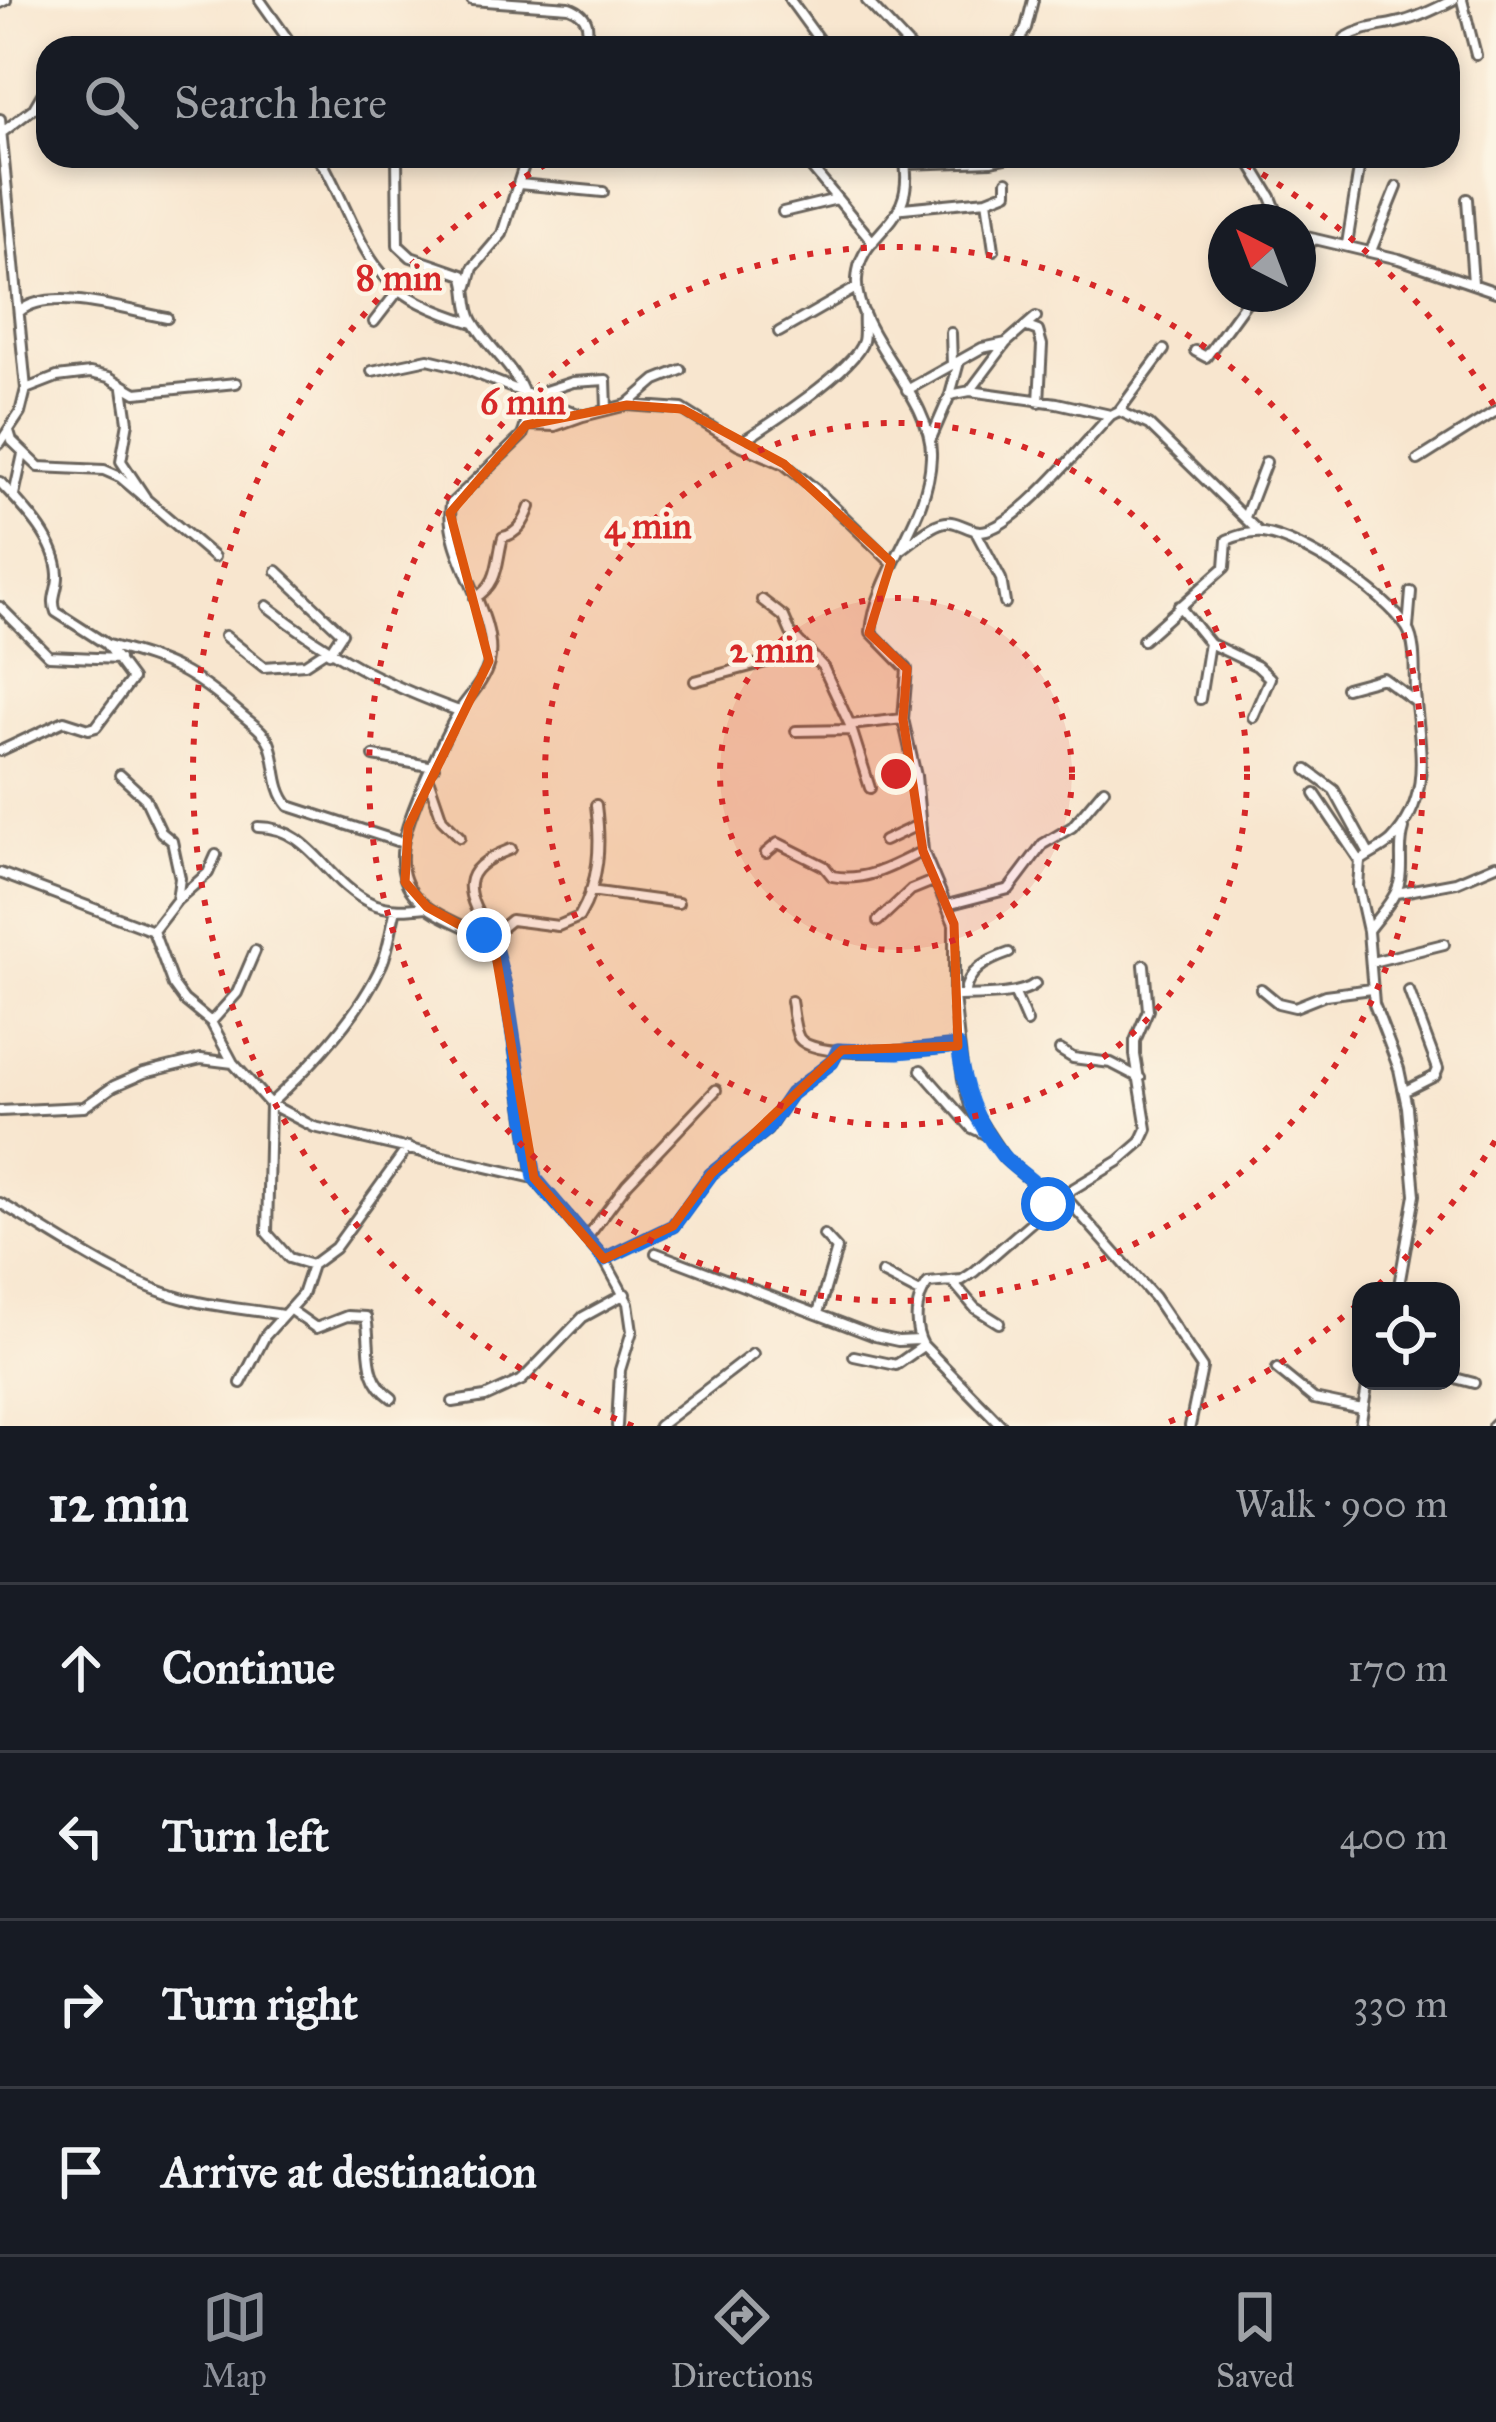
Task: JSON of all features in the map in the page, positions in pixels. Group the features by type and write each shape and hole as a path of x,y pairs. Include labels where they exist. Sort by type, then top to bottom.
{"street":[{"path":"260,0 286,36"},
{"path":"472,0 569,7 581,11 588,22 587,36"},
{"path":"790,0 816,36"},
{"path":"1022,36 1033,0"},
{"path":"1350,36 1457,0 1476,55"},
{"path":"867,1 899,36"},
{"path":"4,131 36,105"},
{"path":"0,119 26,388 20,413 0,443"},
{"path":"323,168 364,252 398,291 432,310 474,324 511,365 527,396 526,425 513,445 451,504 456,544 488,637 489,662 478,687 459,711 403,843 405,882 428,907 494,944"},
{"path":"397,168 398,245 410,256 463,275 474,324"},
{"path":"468,287 473,268 502,234 524,168"},
{"path":"812,168 873,242"},
{"path":"901,550 925,486 929,442 921,414 864,311 856,287 858,266 903,208 905,168"},
{"path":"1254,168 1272,204"},
{"path":"1347,244 1359,168"},
{"path":"903,208 987,200 1007,192 1007,181"},
{"path":"519,184 603,192"},
{"path":"1371,251 1397,187"},
{"path":"783,212 838,199"},
{"path":"1467,199 1473,283"},
{"path":"987,200 994,250"},
{"path":"1316,238 1496,292"},
{"path":"779,332 856,287"},
{"path":"374,322 398,291"},
{"path":"17,314 44,300 68,300 167,318"},
{"path":"738,444 785,415 853,357 864,339 864,311"},
{"path":"1195,350 1206,357 1239,312"},
{"path":"970,391 1006,343 1036,317"},
{"path":"1025,327 1038,331 1042,345 1039,401"},
{"path":"929,442 950,395 956,363 951,333"},
{"path":"907,390 982,348 1006,343"},
{"path":"1048,1204 1042,1190 1005,1159 970,1106 958,1046 954,924 923,851 916,776 904,719 905,664 871,632 891,562 901,550 940,523 992,529 1026,505 1115,413 1163,350"},
{"path":"372,371 428,358 583,416"},
{"path":"627,405 656,380 681,370"},
{"path":"26,388 57,377 90,373 109,377 136,393 236,383"},
{"path":"527,396 573,382 606,380 607,408"},
{"path":"122,385 128,422 121,461 157,512"},
{"path":"950,395 970,391 1039,401 1115,413 1149,425 1261,533"},
{"path":"526,425 555,426 627,405 682,410 738,444 784,464 891,562"},
{"path":"1418,460 1496,412"},
{"path":"9,430 12,441 39,467 104,470 120,477 214,557"},
{"path":"14,495 23,454"},
{"path":"1245,517 1266,462"},
{"path":"0,482 36,521 58,569 53,607 106,644 132,679 97,727 64,721 0,752"},
{"path":"475,598 495,579 502,537 520,527 530,506"},
{"path":"976,530 1001,579 1005,603"},
{"path":"1143,640 1225,567 1227,540 1261,533 1286,539 1362,584 1408,630"},
{"path":"225,636 264,668 305,664 327,652 342,633 277,571"},
{"path":"1368,931 1396,893 1401,876 1398,847 1422,763 1406,612 1411,592"},
{"path":"761,600 784,617 823,667 870,788"},
{"path":"267,606 327,652 372,677 459,711"},
{"path":"1179,606 1209,644 1270,678 1253,718"},
{"path":"0,607 50,656 119,659"},
{"path":"106,644 187,671 259,730 268,742 280,796 289,806 403,843"},
{"path":"1199,699 1209,644"},
{"path":"695,681 788,656 803,647"},
{"path":"1346,688 1383,678 1415,702"},
{"path":"796,731 904,719"},
{"path":"374,756 434,766"},
{"path":"1307,770 1334,790 1369,854"},
{"path":"120,775 145,798 161,832 172,842 180,878 177,900"},
{"path":"429,780 442,819 460,837"},
{"path":"947,905 1009,889 1043,844 1072,827 1104,788"},
{"path":"1315,794 1360,861 1358,886 1368,931 1372,989 1383,1036 1405,1091 1414,1195 1400,1282"},
{"path":"494,944 500,929 511,920 558,926 573,922 583,910 601,845 596,805"},
{"path":"1360,861 1388,844 1407,820"},
{"path":"884,841 920,824"},
{"path":"258,827 296,836 335,880 373,904 396,909 428,907"},
{"path":"766,854 778,843 842,878 875,875 923,851"},
{"path":"511,849 485,859 470,881 470,900 494,944 506,989 535,1178 604,1259 625,1294 632,1331 620,1370 617,1426"},
{"path":"153,931 177,900 208,873 216,855"},
{"path":"1396,893 1456,882 1496,865"},
{"path":"0,873 153,931 173,985 211,1022 233,1063 270,1104 314,1126 535,1178"},
{"path":"878,921 911,890 933,881"},
{"path":"590,891 678,903"},
{"path":"311,1265 289,1258 267,1233 270,1104 340,1029 364,993 382,964 396,909"},
{"path":"1372,962 1444,944"},
{"path":"211,1022 237,993 255,951"},
{"path":"959,995 970,976 1009,953"},
{"path":"854,1356 896,1365 921,1343 920,1293 928,1283 952,1281 974,1272 1048,1204 1141,1142 1147,1130 1135,1042 1148,1010 1144,965"},
{"path":"959,995 1015,994 1035,984"},
{"path":"1261,989 1285,1007 1325,995 1372,989"},
{"path":"1405,1091 1435,1076 1438,1069 1409,991"},
{"path":"1015,994 1028,1022"},
{"path":"791,1001 801,1040 838,1050 898,1052 958,1046"},
{"path":"604,1259 673,1226 711,1174 766,1130 791,1094 832,1062 838,1050"},
{"path":"1060,1050 1073,1058 1111,1063 1140,1078"},
{"path":"0,1112 84,1107 114,1086 154,1070 201,1058 233,1063"},
{"path":"921,1070 972,1128 989,1136"},
{"path":"586,1239 628,1184 716,1090"},
{"path":"241,1383 265,1336 302,1295 311,1265 335,1248 408,1147"},
{"path":"1064,1197 1154,1297 1202,1368 1190,1426"},
{"path":"0,1203 82,1254 163,1292 224,1308 285,1312 316,1328 347,1316 366,1317 371,1375 392,1398"},
{"path":"818,1313 837,1249 824,1235"},
{"path":"656,1253 875,1336 921,1343 1002,1426"},
{"path":"882,1273 920,1293"},
{"path":"952,1281 975,1308 999,1322"},
{"path":"453,1402 485,1397 522,1380 583,1316 625,1294"},
{"path":"659,1426 753,1354"},
{"path":"1277,1369 1314,1399 1362,1409"},
{"path":"1460,1379 1474,1383"},
{"path":"1360,1426 1366,1390"}],"highlighted area":[{"path":"627,405 682,409 784,464 891,562 869,633 907,669 903,719 923,851 954,924 958,1046 842,1050 711,1174 673,1226 604,1259 534,1178 494,944 427,907 405,882 408,827 489,661 450,513 526,425"}],"route":[{"path":"484,935 494,944 506,989 535,1178 604,1259 673,1226 711,1174 766,1130 791,1094 832,1062 838,1050 898,1052 958,1046 970,1106 1005,1159 1042,1190 1048,1204"}]}
